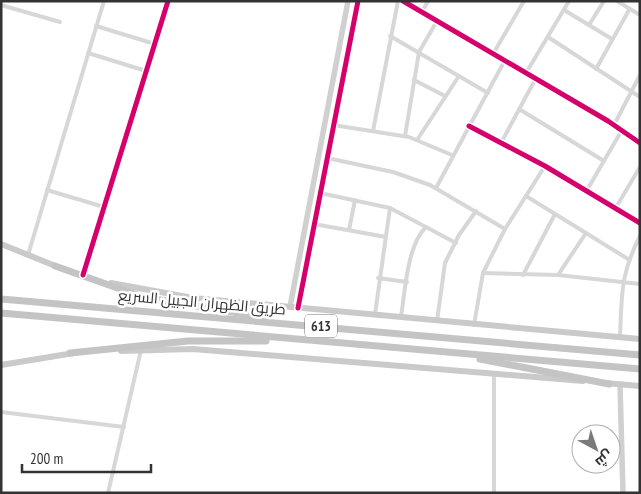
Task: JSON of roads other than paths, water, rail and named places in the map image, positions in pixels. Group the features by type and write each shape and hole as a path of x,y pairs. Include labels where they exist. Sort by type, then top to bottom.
{"highway":[{"path":"55,266 143,297 332,327"},
{"name":"طريق الظهران الجبيل السريع","path":"1,300 640,355"},
{"name":"طريق الظهران الجبيل السريع","path":"1,313 640,369"},
{"path":"70,353 178,342 300,340"},
{"path":"442,352 609,384"}],"main road":[{"path":"1,244 55,266 132,288 162,293 474,325 640,339"},
{"name":"613","path":"1,365 70,353 192,349 640,386"}],"street":[{"path":"28,255 104,1"},
{"path":"83,274 168,1"},
{"path":"290,307 348,1"},
{"path":"298,308 358,1"},
{"path":"373,131 398,1"},
{"path":"403,1 536,78 640,143"},
{"path":"422,12 428,1"},
{"path":"493,54 524,1"},
{"path":"526,73 569,1"},
{"path":"589,25 604,1"},
{"path":"617,1 640,15"},
{"path":"1,5 60,22"},
{"path":"564,10 612,39"},
{"path":"596,69 629,10"},
{"path":"405,136 419,52 437,21"},
{"path":"96,26 155,44"},
{"path":"390,36 488,92"},
{"path":"548,37 640,97"},
{"path":"88,53 146,71"},
{"path":"436,188 452,155 505,60"},
{"path":"614,125 640,75"},
{"path":"416,140 459,76"},
{"path":"501,143 536,78"},
{"path":"414,80 445,96"},
{"path":"520,109 604,160"},
{"path":"333,125 405,136 452,155"},
{"path":"469,126 545,166 640,223"},
{"path":"587,190 622,130"},
{"path":"327,158 394,172 436,188 505,229"},
{"path":"474,325 482,274 505,229 545,166"},
{"path":"615,209 640,166"},
{"path":"48,190 104,207"},
{"path":"320,193 390,208 456,243"},
{"path":"526,196 628,259"},
{"path":"349,230 355,200"},
{"path":"375,314 378,278 390,208"},
{"path":"437,321 445,263 476,211"},
{"path":"523,275 555,214"},
{"path":"314,224 386,238"},
{"path":"401,317 407,282 420,233 426,227"},
{"path":"558,275 586,233"},
{"path":"620,337 621,282 628,259 640,236"},
{"path":"303,240 311,242"},
{"path":"482,274 558,275 640,284"},
{"path":"378,278 407,282"},
{"path":"108,493 142,350"},
{"path":"494,374 494,493"},
{"path":"620,385 623,493"},
{"path":"1,412 124,427"}]}
